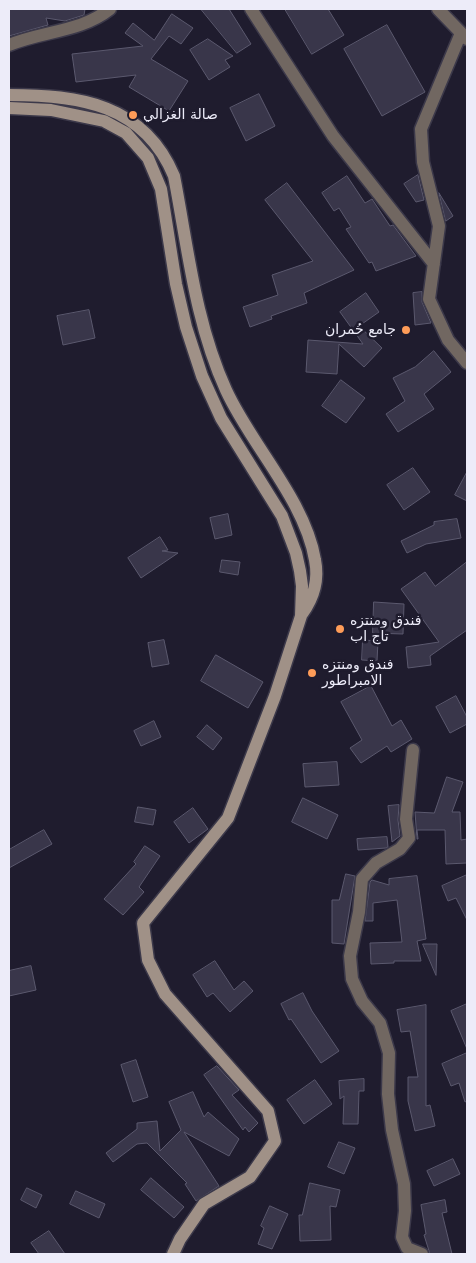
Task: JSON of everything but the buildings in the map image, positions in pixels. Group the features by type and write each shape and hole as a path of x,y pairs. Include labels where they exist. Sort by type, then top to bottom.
{"main road":[{"path":"9,95 62,96 100,106 128,120 157,143 174,176 193,280 211,351 225,388 244,424 294,506 313,551 316,580 311,600 301,616 275,696 228,818 143,923 148,960 165,994 268,1111 275,1141 250,1177 204,1204 180,1238 173,1254"},
{"path":"9,108 51,110 92,118 116,126 134,141 148,158 161,189 176,284 186,327 207,390 229,431 273,499 290,534 302,586 301,616"},
{"path":"176,284 193,280"}],"street":[{"path":"9,45 25,38 72,28 103,15 110,9"},
{"path":"251,9 333,136 434,264"},
{"path":"438,9 464,36 421,129 423,162 439,226 429,299 448,340 467,363"},
{"path":"413,750 406,820 409,838 400,849 376,863 362,879 350,956 352,979 362,1001 380,1024 389,1052 388,1094 392,1130 404,1184 405,1211 402,1237 407,1248 422,1254"}],"place":[{"name":"صالة الغزالي","path":"133,115"},
{"name":"جامع حُمران","path":"406,330"},
{"name":"فندق ومنتزه تاج اب","path":"340,629"},
{"name":"فندق ومنتزه الامبراطور","path":"312,673"}]}
